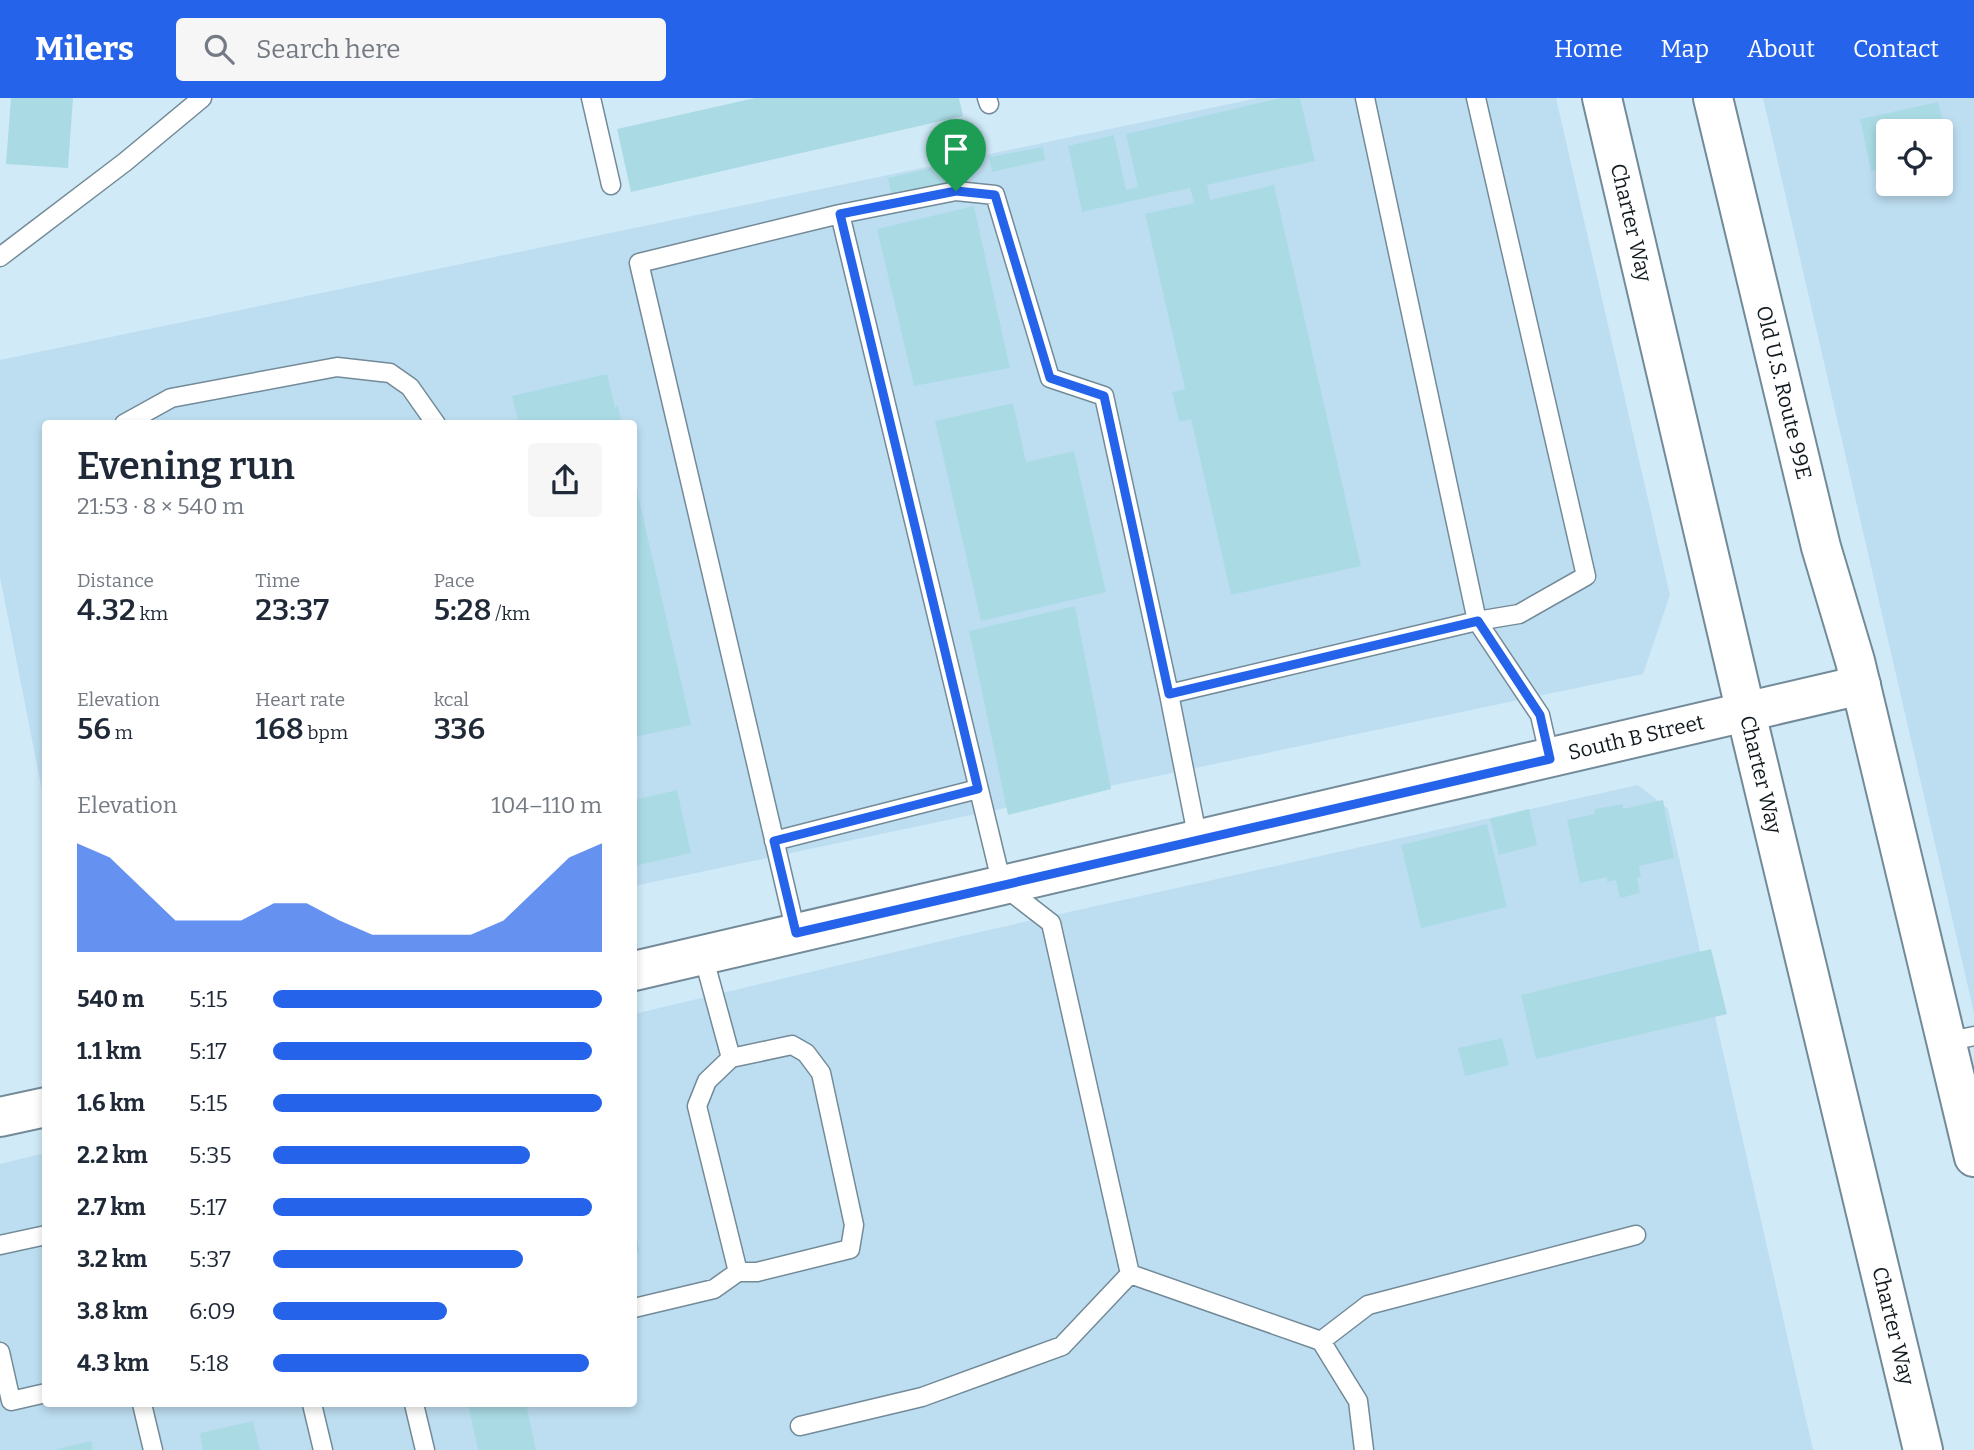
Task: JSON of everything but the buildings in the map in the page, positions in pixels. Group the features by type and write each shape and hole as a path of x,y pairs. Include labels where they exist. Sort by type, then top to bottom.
{"main road":[{"name":"Charter Way","path":"1602,98 1923,1450"},
{"name":"Old U.S. Route 99E","path":"1713,98 1821,547 1861,685"},
{"name":"South B Street","path":"637,970 1861,685"},
{"path":"1861,685 1960,1039 1974,1157"},
{"path":"0,1117 42,1108"}],"lane":[{"path":"0,257 125,162 202,98"},
{"path":"591,98 611,186"},
{"path":"1365,98 1478,621 1540,715 1550,759"},
{"path":"1169,694 1478,621 1519,614 1586,576 1476,98"},
{"path":"796,933 639,263 840,214 956,191 995,195 1050,378 1104,396 1198,840"},
{"path":"840,214 1002,885 1051,923 1130,1274"},
{"path":"131,420 171,398 337,367 390,373 410,387 433,420"},
{"path":"774,841 978,789"},
{"path":"703,955 730,1058"},
{"path":"637,1307 714,1289 738,1272 757,1272 850,1249 854,1224 821,1073 806,1053 792,1045 730,1058 707,1081 697,1106 738,1272"},
{"path":"0,1245 42,1236"},
{"path":"1321,1341 1368,1306 1636,1236"},
{"path":"1130,1274 1321,1341 1359,1401 1364,1450"},
{"path":"800,1426 922,1397 1062,1346 1130,1274"},
{"path":"0,1352 11,1401 42,1394"},
{"path":"143,1407 153,1450"},
{"path":"313,1407 323,1450"},
{"path":"415,1407 425,1450"}],"shaded area":[{"path":"1258,98 1556,98 1670,595 1643,674 637,885 637,420 42,420 42,791 0,577 0,360"},
{"path":"1763,98 1974,98 1974,1013"},
{"path":"1638,785 1668,809 1813,1450 0,1450 0,1164 42,1154 42,1407 637,1407 637,1013 975,933"}],"route":[{"path":"956,191 995,195 1050,378 1104,396 1169,694 1478,621 1540,715 1550,759 796,933 774,841 978,789 840,214 956,191"}]}
